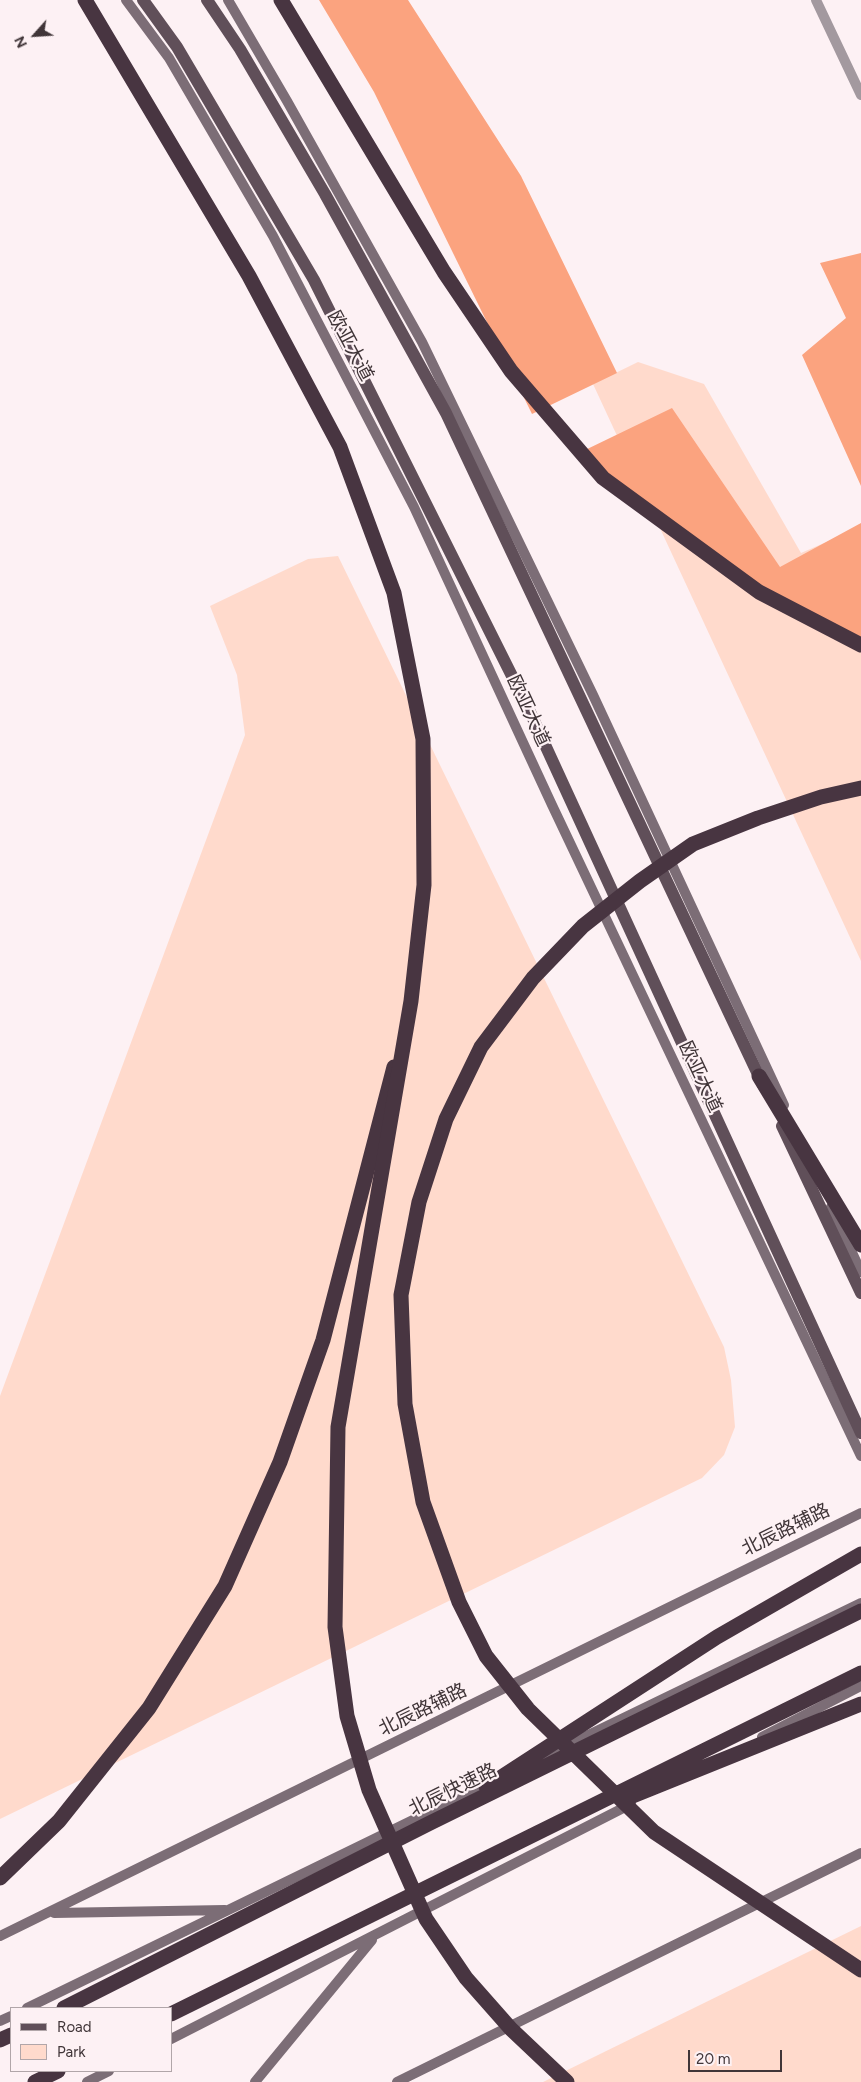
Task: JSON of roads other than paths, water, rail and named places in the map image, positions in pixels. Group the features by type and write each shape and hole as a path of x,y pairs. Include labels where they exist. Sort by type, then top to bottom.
{"highway":[{"path":"85,0 250,276 340,447 394,593 423,739 424,885 411,1001 338,1427 335,1627 347,1716 369,1790 426,1919 466,1978 511,2029 567,2082"},
{"path":"281,0 444,272 511,371 604,478 758,592 861,645"},
{"path":"861,788 821,797 758,818 693,844 640,881 583,926 532,978 481,1047 446,1119 419,1202 402,1295 405,1404 423,1502 459,1602 486,1656 528,1709 654,1832 861,1970"},
{"path":"0,1878 59,1822 148,1708 225,1586 280,1462 323,1340 411,1001"},
{"path":"759,1076 861,1245"},
{"path":"430,1823 716,1637 861,1554"},
{"name":"北辰快速路","path":"66,2007 430,1823 861,1612"},
{"path":"172,2014 861,1673"},
{"path":"519,1842 861,1704"},
{"path":"35,2082 56,2072"}],"main road":[{"name":"欧亚大道","path":"126,0 169,58 273,236 414,507 552,805 861,1456"},
{"path":"143,0 177,47 318,289 530,712 861,1432"},
{"path":"207,0 240,49 326,194 446,413 861,1293"},
{"path":"228,0 307,135 422,342 589,686 861,1272"},
{"name":"北辰路辅路","path":"0,1936 51,1913 861,1513"},
{"path":"29,2007 861,1603"},
{"path":"172,2038 376,1936 861,1686"},
{"path":"397,2082 861,1853"},
{"path":"51,1913 228,1910"},
{"path":"255,2082 376,1936"},
{"path":"87,2082 107,2072"}],"street":[{"path":"816,0 861,95"}]}
